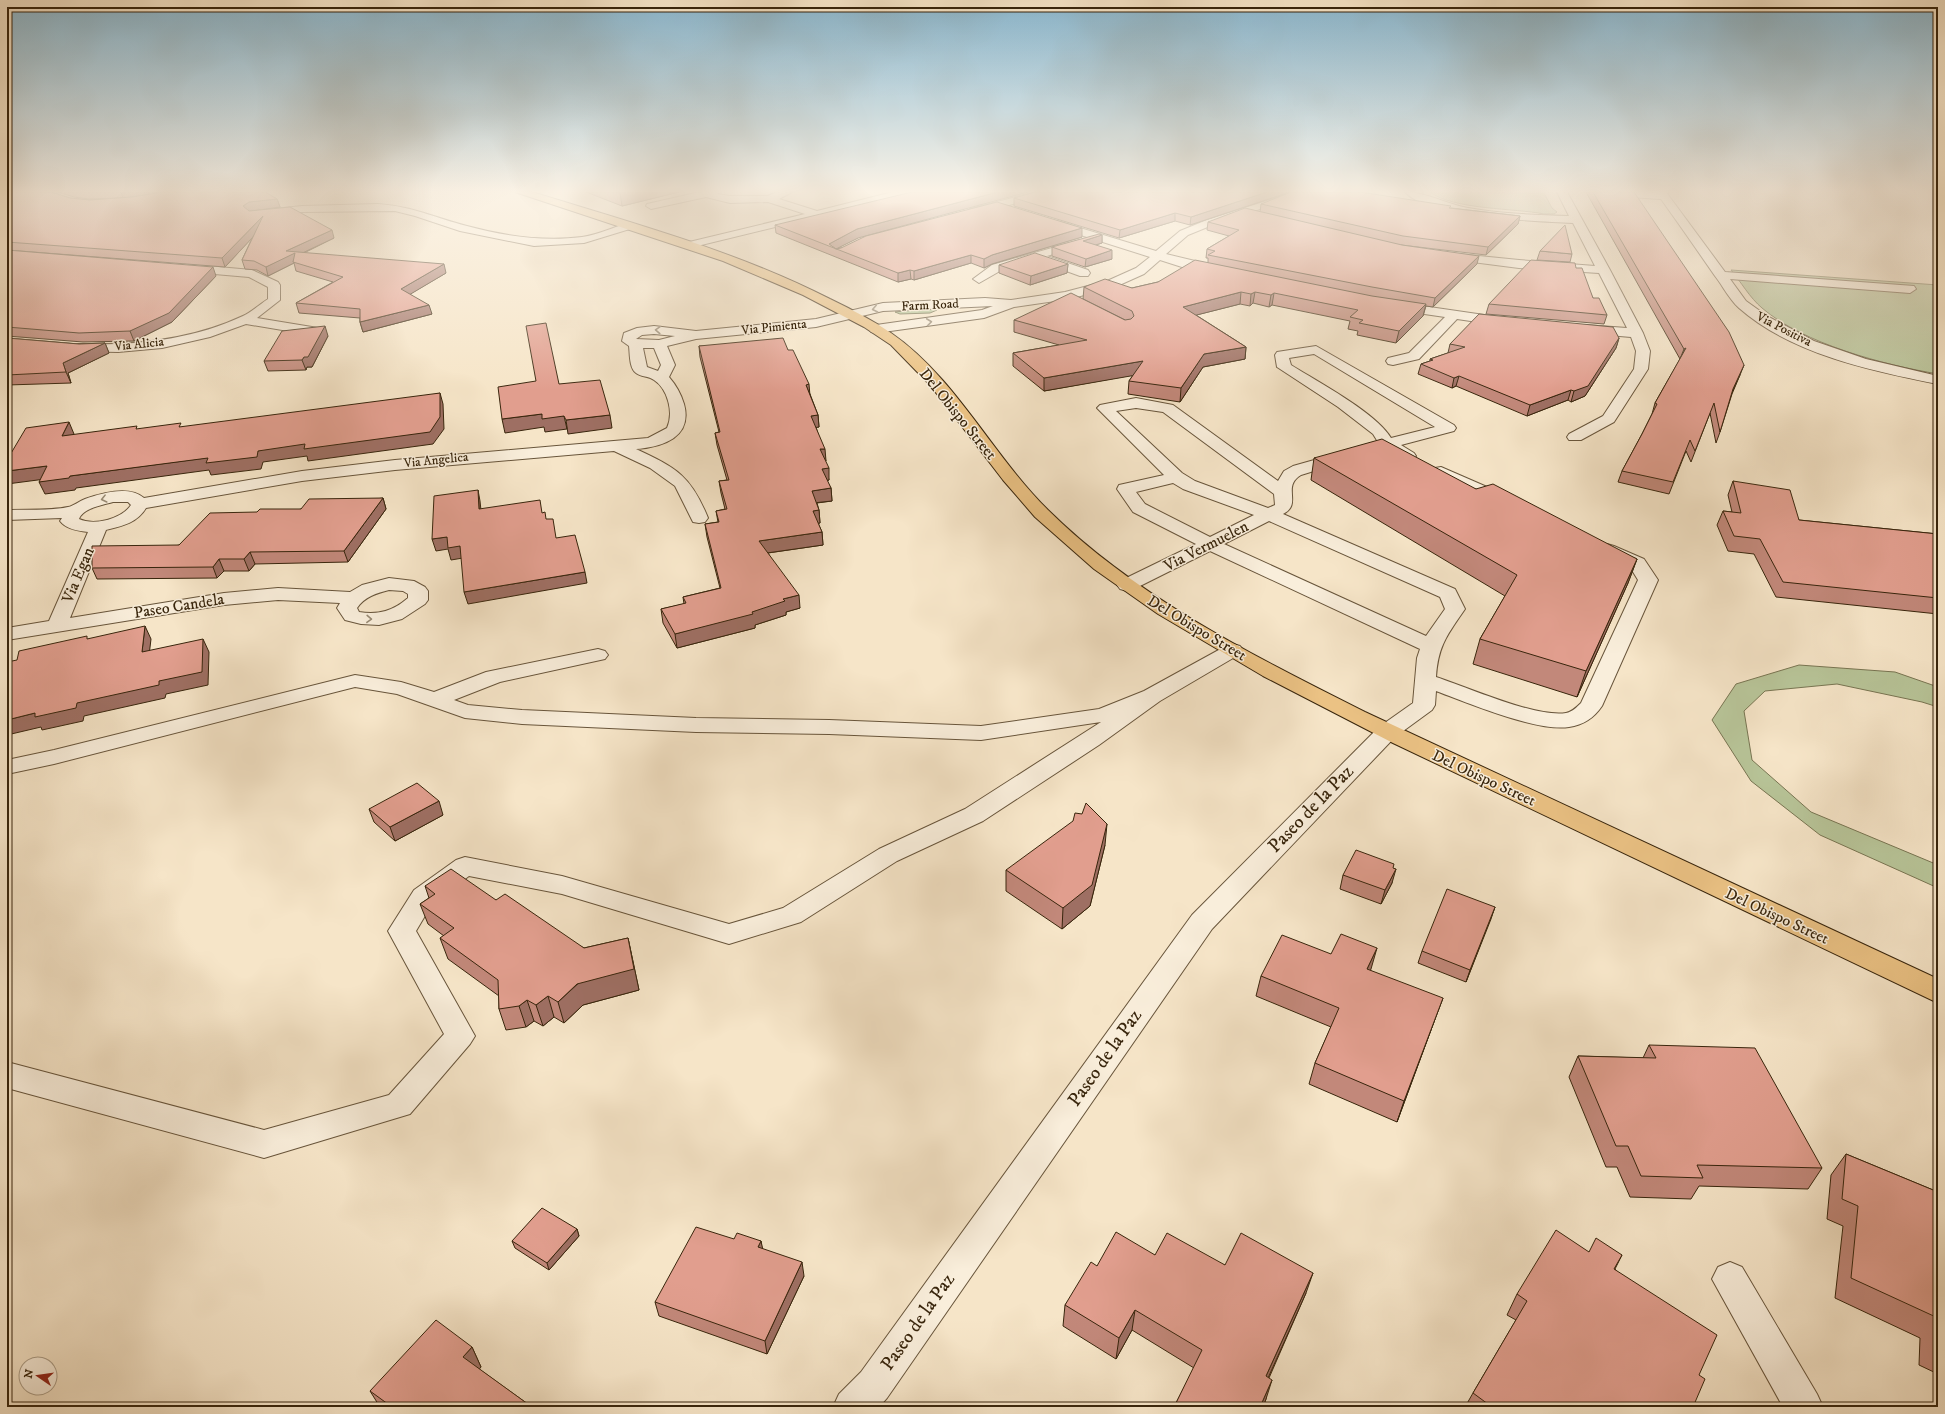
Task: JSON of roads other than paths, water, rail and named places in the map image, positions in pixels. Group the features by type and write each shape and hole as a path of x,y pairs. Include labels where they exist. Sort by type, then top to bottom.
{"main road":[{"name":"Del Obispo Street","path":"725,258 782,279 850,314 876,329 901,347 940,388 1025,496 1063,533 1127,585 1186,623 1279,677 1387,732 1938,992"}],"street":[{"path":"980,279 996,268 1029,258"},
{"path":"1041,258 1084,273"},
{"name":"Farm Road","path":"876,329 950,320 984,314 1011,304 1064,296 1111,284 1140,271 1156,258"},
{"path":"1165,258 1185,264 1232,273"},
{"path":"1471,258 1519,264 1604,270"},
{"path":"1576,437 1609,419 1642,369 1643,351 1636,333 1598,258"},
{"name":"Via Positiva","path":"1709,258 1742,304 1758,317 1779,330 1806,342 1840,354 1938,380"},
{"path":"173,268 252,274 274,285 274,300 244,320"},
{"path":"1721,275 1910,289"},
{"path":"1064,296 1085,306"},
{"name":"Farm Road","path":"850,314 883,307 985,302 1011,304"},
{"path":"940,304 950,320"},
{"path":"1385,304 1453,316 1520,323"},
{"name":"Via Pimienta","path":"696,335 650,329 629,336 629,341 636,344 659,344 696,335 816,323 850,314"},
{"path":"1393,361 1414,356 1453,316"},
{"path":"244,320 318,332"},
{"name":"Via Alicia","path":"68,347 83,348 142,346 202,335 244,320"},
{"path":"1574,328 1636,333"},
{"path":"636,344 637,359 642,370 661,378 668,365 659,344"},
{"path":"1176,477 1125,489 1139,508 1210,544 1431,646 1455,609 1448,593 1268,514 1189,485 1176,477 1105,408 1136,403 1168,408 1283,499 1290,475 1299,470 1387,444 1448,428 1316,350 1282,355 1284,367 1343,404 1379,431 1387,444 1415,460 1522,510"},
{"name":"Via Angelica","path":"140,504 302,476 395,464 556,450 619,447 651,443 667,436 675,428 678,418 674,397 661,378"},
{"path":"619,447 657,466 682,484 686,489 699,518"},
{"path":"7,514 73,512 90,503 112,497 132,497 140,504 138,510 129,516 99,526 79,526 70,520 73,512"},
{"name":"Via Vermuelen","path":"1127,585 1268,514 1283,499"},
{"name":"Via Egan","path":"57,625 99,526"},
{"path":"1426,680 1537,718 1567,721 1582,716 1591,706 1648,580 1637,563 1594,543"},
{"name":"Paseo Candela","path":"7,634 224,599 278,594 353,598"},
{"name":"Paseo de la Paz","path":"852,1407 874,1385 1202,922 1387,732 1424,705 1427,658 1431,646"},
{"path":"7,1075 264,1144 399,1105 460,1036 402,931 423,897 465,866 562,885 729,934 792,915 888,855 974,815 1091,740 1152,696 1233,650"},
{"path":"434,700 494,676 598,655"},
{"path":"7,767 54,757 355,681 401,688 465,711 522,717 696,725 829,727 981,733 1103,715 1152,696"},
{"path":"1730,1279 1804,1407"}]}
